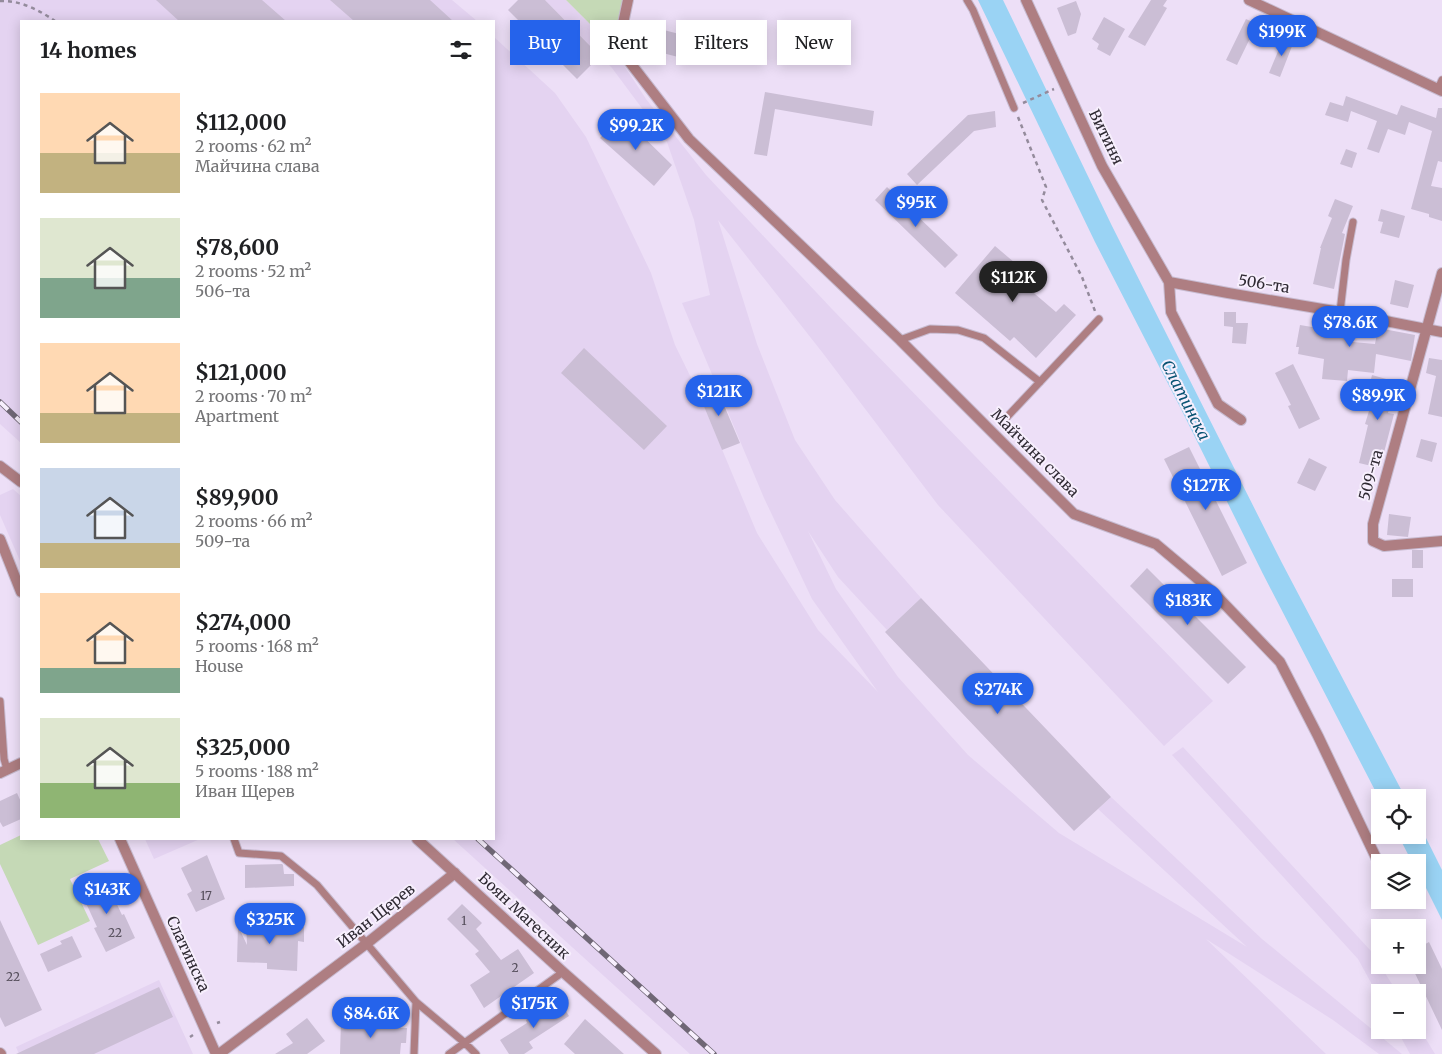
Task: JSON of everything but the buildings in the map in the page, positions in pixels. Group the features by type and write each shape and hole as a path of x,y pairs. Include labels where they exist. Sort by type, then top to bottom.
{"street":[{"name":"Майчина слава","path":"628,0 618,47 690,139 900,340 1074,514 1156,544 1212,592 1280,662 1374,854"},
{"name":"Витиня","path":"1026,0 1102,166 1169,282"},
{"path":"1249,0 1441,86"},
{"name":"509-та","path":"1442,273 1428,330 1373,524 1373,541 1384,546 1442,542"},
{"path":"1169,282 1171,312 1218,404 1241,420"},
{"name":"506-та","path":"1169,282 1442,332"},
{"path":"0,466 20,481"},
{"path":"1,544 20,590"},
{"path":"4,771 20,763"},
{"name":"Слатинска","path":"120,840 217,1054"},
{"name":"Боян Магесник","path":"418,840 656,1054"},
{"name":"Иван Щерев","path":"217,1054 366,944 455,873"}],"lane":[{"path":"967,0 973,10 1014,108"},
{"path":"1340,312 1353,222"},
{"path":"1006,418 1099,319"},
{"path":"900,340 930,329 958,330 984,338 1040,382"},
{"path":"0,701 4,771"},
{"path":"234,840 239,853 281,856 317,885 416,1002 476,1054"},
{"path":"449,1054 563,972"},
{"path":"414,1054 416,1002"}],"path":[{"path":"0,1 23,4 54,20"},
{"path":"1064,84 1014,108 1046,187 1042,200 1082,277 1099,319"}],"shaded area":[{"path":"0,0 452,0 476,20 20,20 20,442 0,424"},
{"path":"545,0 566,0 590,24 590,46 580,36 580,20 565,20"},
{"path":"495,38 510,52 510,65 524,65 555,93 586,137 651,273 675,345 698,392 757,533 818,630 878,692 812,599 764,498 682,303 710,295 694,220 667,142 609,65 624,65 646,99 706,175 832,309 1213,701 1164,746 938,505 822,352 718,220 757,344 795,440 835,500 921,598 887,630 838,577 808,531 836,589 898,677 968,755 1059,833 1247,947 1098,809 1111,797 1262,939 1371,1029 1371,1039 1384,1039 1402,1054 1379,1054 1333,1020 1206,939 1326,1054 690,1054 454,840 495,840"},
{"path":"13,489 20,495 20,561 0,515 0,495"},
{"path":"1183,747 1371,951 1371,974 1386,974 1392,984 1372,984 1358,959 1172,755"},
{"path":"145,840 198,840 154,859"},
{"path":"159,980 193,1054 19,1054 16,1047"},
{"path":"1402,1039 1426,1039 1435,1054 1410,1054"}],"green space":[{"path":"566,0 628,0 624,20 590,20 590,24"},
{"path":"20,835 20,840 98,840 109,861 70,879 90,921 38,945 0,864 0,845"}],"water":[{"path":"978,0 1003,0 1112,226 1282,563 1401,789 1374,789 1095,242"},
{"path":"1426,838 1442,870 1442,920 1426,888 1426,854 1408,854 1403,844 1426,844"}],"railway":[{"path":"0,402 20,421"},
{"path":"479,840 714,1054"}]}
